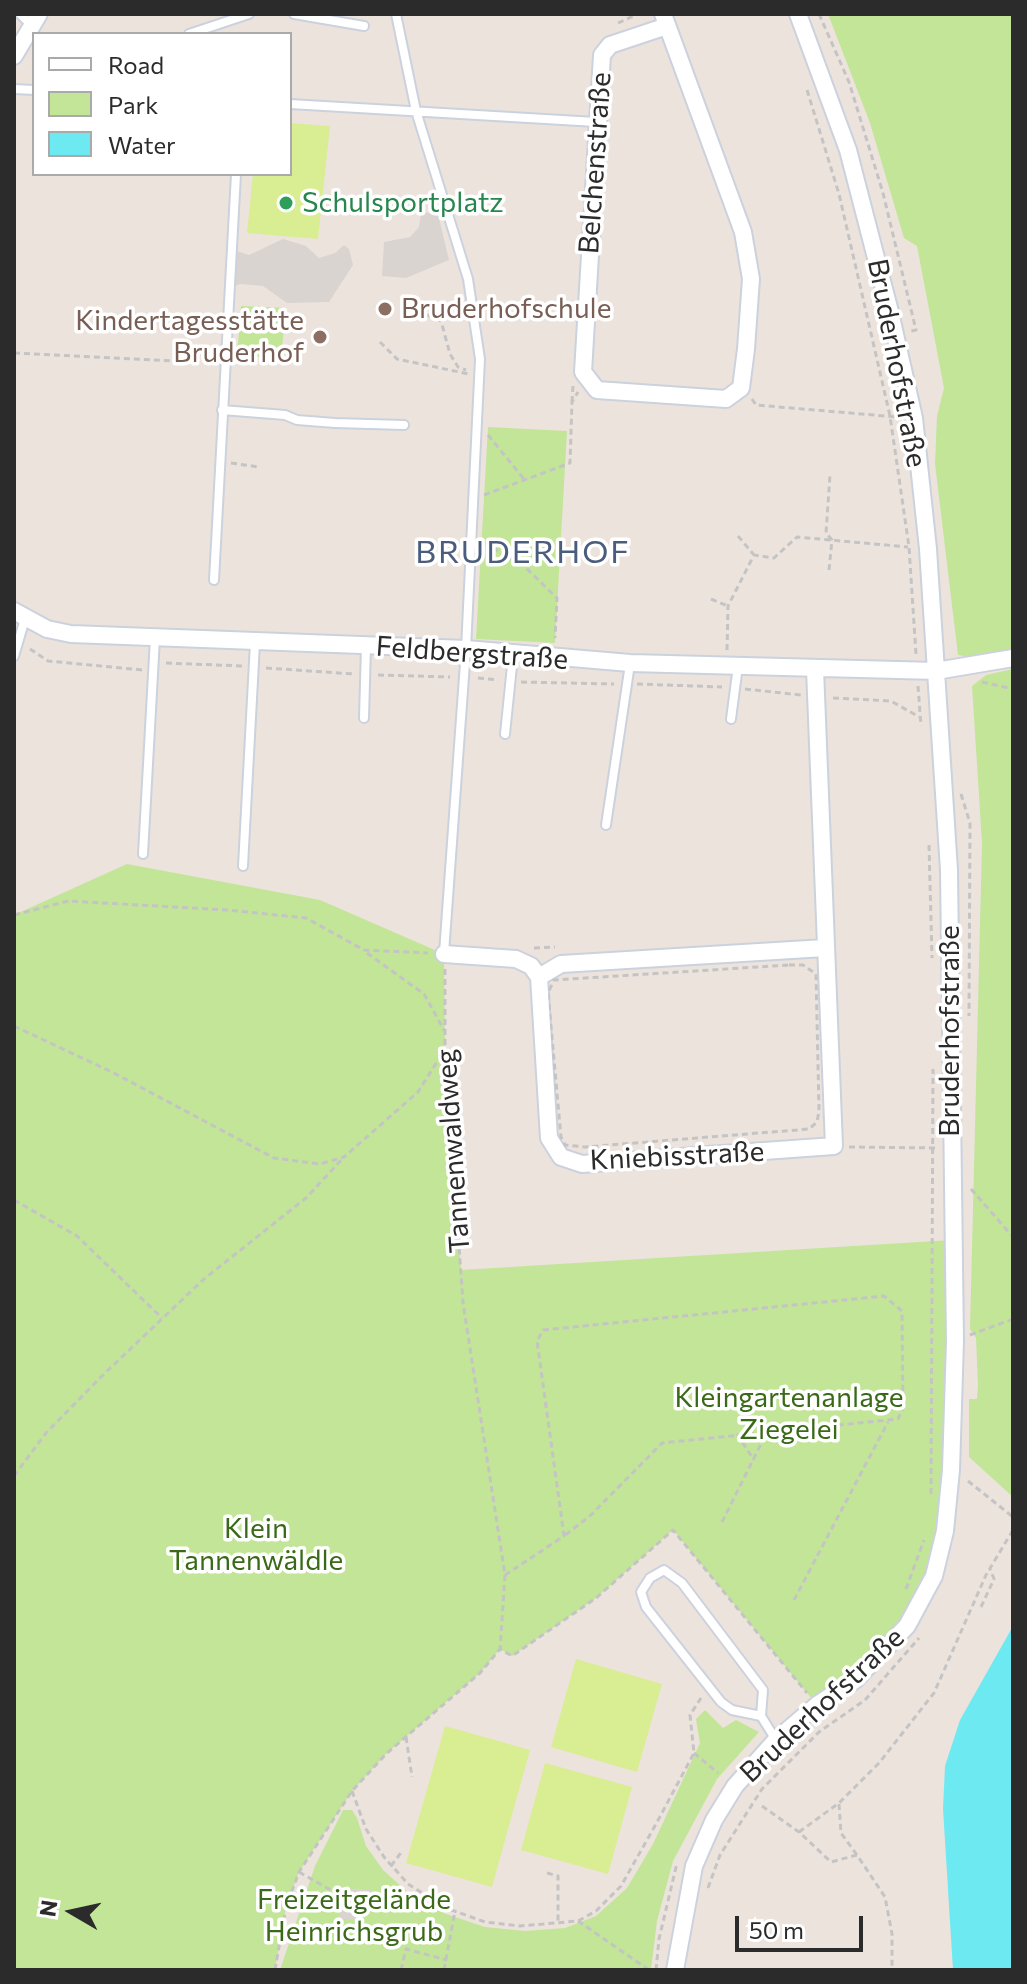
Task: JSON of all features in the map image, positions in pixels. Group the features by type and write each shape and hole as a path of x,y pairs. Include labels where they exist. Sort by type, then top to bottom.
{"street":[{"name":"Bruderhofstraße","path":"675,1970 694,1866 714,1820 735,1786 812,1699 855,1680 907,1626 934,1576 945,1531 951,1470 955,1341 949,870 928,549 914,418 889,308 848,150 798,14"},
{"path":"14,56 30,18"},
{"name":"Belchenstraße","path":"586,377 583,372 602,55 610,45 665,20 743,232 751,279 741,388"},
{"path":"586,377 597,390 726,399 741,388"},
{"name":"Feldbergstraße","path":"19,615 71,634 466,649 513,656 630,663 936,671 1013,658"},
{"path":"815,669 812,701 834,1146"},
{"path":"444,954 516,959 531,966 539,977 561,964 825,948"},
{"name":"Kniebisstraße","path":"539,977 549,1138 561,1157 582,1164 834,1146"}],"lane":[{"path":"195,32 249,14"},
{"path":"294,14 364,26"},
{"path":"396,14 416,111 468,279 480,375 466,649 444,954"},
{"path":"292,104 596,122"},
{"path":"214,580 236,176"},
{"path":"222,410 335,423 404,425"},
{"path":"14,656 19,615"},
{"path":"143,854 155,638"},
{"path":"243,866 255,643"},
{"path":"364,718 366,646"},
{"path":"505,734 513,656"},
{"path":"606,825 630,663"},
{"path":"731,719 735,688 732,666"},
{"path":"761,1716 732,1710 712,1690 646,1607 641,1592 650,1578 664,1570 682,1583 763,1690 761,1716 776,1740"}],"path":[{"path":"819,14 849,82 883,193 916,330 909,332"},
{"path":"806,89 839,194 890,416 909,547 922,732"},
{"path":"427,315 441,321 445,341 458,367 480,375"},
{"path":"380,342 397,359 417,366 480,375"},
{"path":"14,353 224,364"},
{"path":"473,500 570,463 572,402 586,377"},
{"path":"741,388 756,405 914,418"},
{"path":"477,426 498,444 524,479"},
{"path":"219,462 259,467"},
{"path":"829,570 832,540 826,533 830,475"},
{"path":"472,534 498,553 523,565 557,598 554,658"},
{"path":"738,536 754,555 774,558 797,537 928,549"},
{"path":"732,666 728,606 754,555"},
{"path":"711,599 728,606"},
{"path":"18,641 48,661 735,688 799,695 812,701 891,701 921,718"},
{"path":"799,695 812,701"},
{"path":"929,835 932,958"},
{"path":"14,915 68,901 306,918 364,950 424,994 445,1033"},
{"path":"533,948 564,947"},
{"path":"364,950 444,954"},
{"name":"Tannenwaldweg","path":"444,954 445,1049 463,1303 505,1575 500,1649"},
{"path":"789,965 811,968 816,974 819,1111 817,1122 809,1129 585,1147 565,1145 561,1137 548,993 554,980 789,965"},
{"path":"14,1026 112,1072 274,1158 320,1164 344,1157"},
{"path":"14,1476 46,1433 162,1318 266,1227 306,1198 344,1157 418,1092 445,1049"},
{"path":"931,1494 930,1148 934,1065"},
{"path":"834,1146 951,1148"},
{"path":"969,1187 1013,1237"},
{"path":"14,1200 77,1236 162,1318"},
{"path":"505,1575 564,1536 591,1515 662,1443 898,1419 903,1408 902,1311 884,1296 543,1330 537,1341 564,1536"},
{"path":"955,1341 1013,1319"},
{"path":"794,1600 888,1422"},
{"path":"722,1522 767,1432"},
{"path":"737,1434 754,1460"},
{"path":"964,1495 965,1479 1013,1517"},
{"path":"275,1970 286,1907 299,1872 352,1791 406,1737 480,1673 500,1649 512,1656 584,1607 673,1530 812,1699"},
{"path":"799,1832 839,1803 879,1763 934,1693 990,1569 1013,1530"},
{"path":"904,1595 926,1534"},
{"path":"981,1607 994,1579 990,1569"},
{"path":"708,1889 720,1855 762,1789 819,1732 865,1700 921,1636"},
{"path":"812,1699 818,1684"},
{"path":"352,1791 366,1829 391,1866 408,1884 455,1911 497,1923 520,1926 578,1921 596,1911 621,1886 694,1753 690,1715 700,1698 712,1690"},
{"path":"797,1701 812,1699"},
{"path":"406,1737 412,1777"},
{"path":"694,1753 718,1773"},
{"path":"839,1803 841,1833 885,1897 892,1934 892,1970"},
{"path":"762,1806 799,1832 831,1862 857,1855"},
{"path":"391,1866 403,1850"},
{"path":"656,1970 659,1939 679,1857"},
{"path":"299,1872 329,1889 349,1892"},
{"path":"547,1873 558,1876 558,1923"},
{"path":"444,1970 455,1911"},
{"path":"578,1921 649,1970"},
{"path":"401,1970 406,1949 447,1960"}],"green space":[{"path":"828,14 1013,14 1013,649 970,657 958,655 935,464 937,416 944,388 917,246 904,238 870,123"},
{"name":"Schulsportplatz","path":"292,123 330,126 318,239 247,233 253,176 292,176"},
{"path":"241,306 286,308 281,358 237,356"},
{"path":"488,427 567,431 555,643 476,639"},
{"path":"1013,669 1013,1497 969,1457 969,1399 977,1399 978,1385 976,1338 970,1329 982,843 972,686 986,675"},
{"name":"Klein Tannenwäldle","path":"127,864 320,900 444,954 445,1049 461,1270 952,1240 945,1531 907,1626 817,1705 673,1530 596,1598 512,1656 500,1649 480,1673 386,1754 352,1791 299,1872 286,1907 275,1970 14,1970 14,915"},
{"path":"576,1659 662,1684 637,1772 551,1747"},
{"name":"Freizeitgelände Heinrichsgrub","path":"705,1710 723,1728 736,1720 759,1732 717,1779 673,1861 657,1921 651,1970 280,1970 315,1866 343,1810 352,1810 366,1846 383,1870 411,1895 446,1914 485,1927 525,1931 565,1928 596,1916 627,1888 653,1844 700,1743 696,1719"},
{"path":"445,1726 530,1750 492,1887 406,1863"},
{"path":"545,1763 632,1787 608,1874 521,1850"}],"shaded area":[{"path":"421,212 438,214 449,260 406,278 382,276 384,242 410,237 419,227"},
{"path":"283,239 306,246 319,258 335,253 344,245 349,249 353,265 329,302 287,303 263,286 240,284 229,288 231,249 249,255"},
{"path":"341,1888 371,1890 372,1897 362,1901 356,1920 339,1919"}],"water":[{"path":"1013,1626 1013,1970 953,1970 943,1809 945,1766 960,1720"}],"place":[{"name":"Schulsportplatz","path":"286,203"},
{"name":"Bruderhofschule","path":"385,309"},
{"name":"Kindertagesstätte Bruderhof","path":"320,337"}],"district":[{"name":"BRUDERHOF","path":"523,552"}],"park label":[{"name":"Kleingartenanlage Ziegelei","path":"789,1414"}]}
